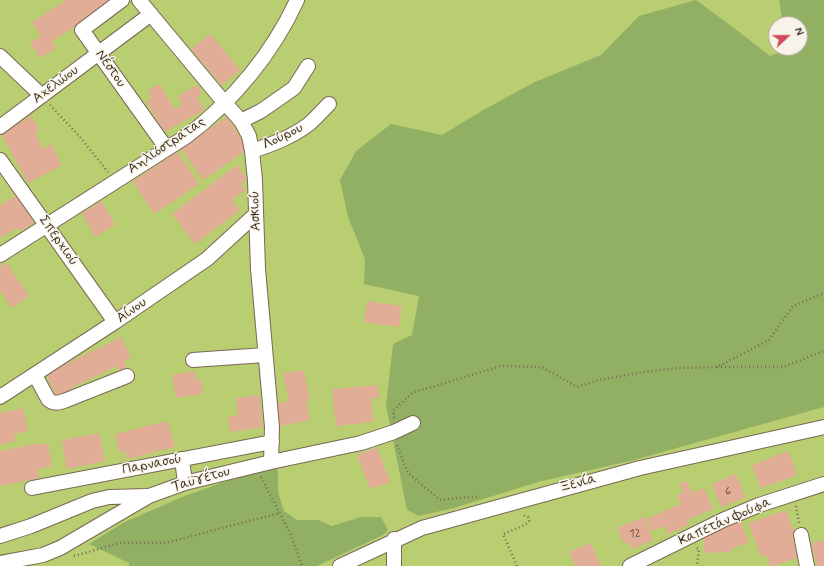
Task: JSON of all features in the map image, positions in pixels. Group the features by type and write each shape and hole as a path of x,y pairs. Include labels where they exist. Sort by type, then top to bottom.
{"street":[{"name":"Νέστου","path":"122,0 82,30 167,149"},
{"name":"Ασκιού","path":"139,0 241,121 249,136 255,180 258,269 272,442 271,462"},
{"name":"Αηλιόστρατας","path":"0,255 167,149 213,116 249,76 266,54 297,0"},
{"name":"Αχελώου","path":"0,127 151,14"},
{"path":"0,56 42,96"},
{"path":"241,121 261,111 294,88 308,66"},
{"name":"Λούρου","path":"252,151 272,144 297,132 310,123 329,104"},
{"name":"Σπερχιού","path":"0,160 115,322"},
{"name":"Αίνου","path":"0,397 208,259 256,214"},
{"path":"193,360 266,355"},
{"path":"35,375 48,399 56,403 127,376"},
{"name":"Ταϋγέτου","path":"0,563 43,555 60,548 149,496 185,483 271,462 361,443 394,432 413,423"},
{"name":"Ξενία","path":"340,566 422,528 640,468 824,427"},
{"name":"Παρνασού","path":"32,488 272,442"},
{"path":"182,459 185,483"},
{"name":"Καπετάν Φούφα","path":"630,566 688,537 759,505 823,485"},
{"path":"0,536 31,526 92,501 109,497 149,496"},
{"path":"802,535 807,566"},
{"path":"394,540 394,566"}],"path":[{"path":"42,96 80,137 115,181"},
{"path":"717,367 769,340 793,306 824,293"},
{"path":"492,508 488,498 466,497 440,500 408,473 398,449 394,432 394,410 412,393 501,366 542,367 577,387 599,380 678,368 783,367 824,351"},
{"path":"255,466 291,535 302,566"},
{"path":"794,494 802,535"},
{"path":"60,548 65,556 73,557 120,543 165,543 280,513"},
{"path":"517,566 503,534 525,525 529,521 528,517 520,514"},
{"path":"688,537 693,549 699,549 698,566"}],"green space":[{"path":"0,0 824,0 824,566 0,566"},
{"path":"696,0 768,54 768,56 808,56 808,16 782,16 779,0 824,0 824,407 634,460 538,482 454,508 419,516 407,510 386,405 393,344 412,335 419,296 364,284 365,259 348,217 340,180 356,151 391,124 442,135 485,109 535,82 601,55 639,16"},
{"path":"272,465 278,471 278,492 284,511 297,520 318,520 332,526 361,517 381,517 388,530 383,535 317,566 129,566 129,563 89,544 123,523 182,497"}],"building":[{"path":"66,0 115,0 52,41 56,48 40,58 30,43 41,36 32,22"},
{"path":"210,34 240,70 222,85 191,49"},
{"path":"160,84 174,109 182,105 178,96 197,85 202,94 197,97 204,110 164,132 146,101 152,97 148,90"},
{"path":"32,116 39,130 35,132 43,149 51,144 62,165 28,183 1,133"},
{"path":"227,117 248,149 203,180 181,148"},
{"path":"177,152 199,184 154,214 133,181"},
{"path":"237,165 247,179 241,184 245,190 232,200 240,210 195,244 172,214"},
{"path":"17,195 34,223 19,231 17,228 0,238 0,205"},
{"path":"102,201 115,225 95,237 82,213"},
{"path":"6,262 29,296 12,308 0,291 0,267"},
{"path":"367,301 402,306 399,327 364,322"},
{"path":"121,337 131,357 124,361 127,368 120,371 117,366 71,388 73,391 57,398 46,374"},
{"path":"304,370 310,401 306,402 310,420 280,426 276,403 289,401 283,373"},
{"path":"195,371 196,380 201,379 203,394 176,398 172,375"},
{"path":"377,385 379,398 371,398 373,422 336,426 332,389"},
{"path":"259,395 263,427 230,432 228,416 238,415 236,398"},
{"path":"23,408 28,431 14,434 16,441 0,445 0,413"},
{"path":"168,421 175,447 127,459 125,451 119,452 115,434"},
{"path":"99,433 105,461 67,469 62,440"},
{"path":"39,443 40,445 48,444 52,466 37,469 39,478 0,486 0,451"},
{"path":"377,447 390,482 370,489 357,455"},
{"path":"788,451 797,475 761,488 752,465"},
{"path":"736,474 745,498 721,507 712,484"},
{"path":"687,481 692,493 704,488 713,509 687,520 689,525 668,534 665,526 651,531 646,519 681,504 677,495 683,493 679,484"},
{"path":"786,510 795,535 792,536 799,557 770,566 767,555 761,557 749,523"},
{"path":"644,517 653,540 632,549 629,542 624,544 617,528"},
{"path":"740,520 749,542 731,549 731,552 704,553 704,536"},
{"path":"824,540 824,566 817,566 811,544"},
{"path":"591,543 601,566 575,566 569,552"}]}
